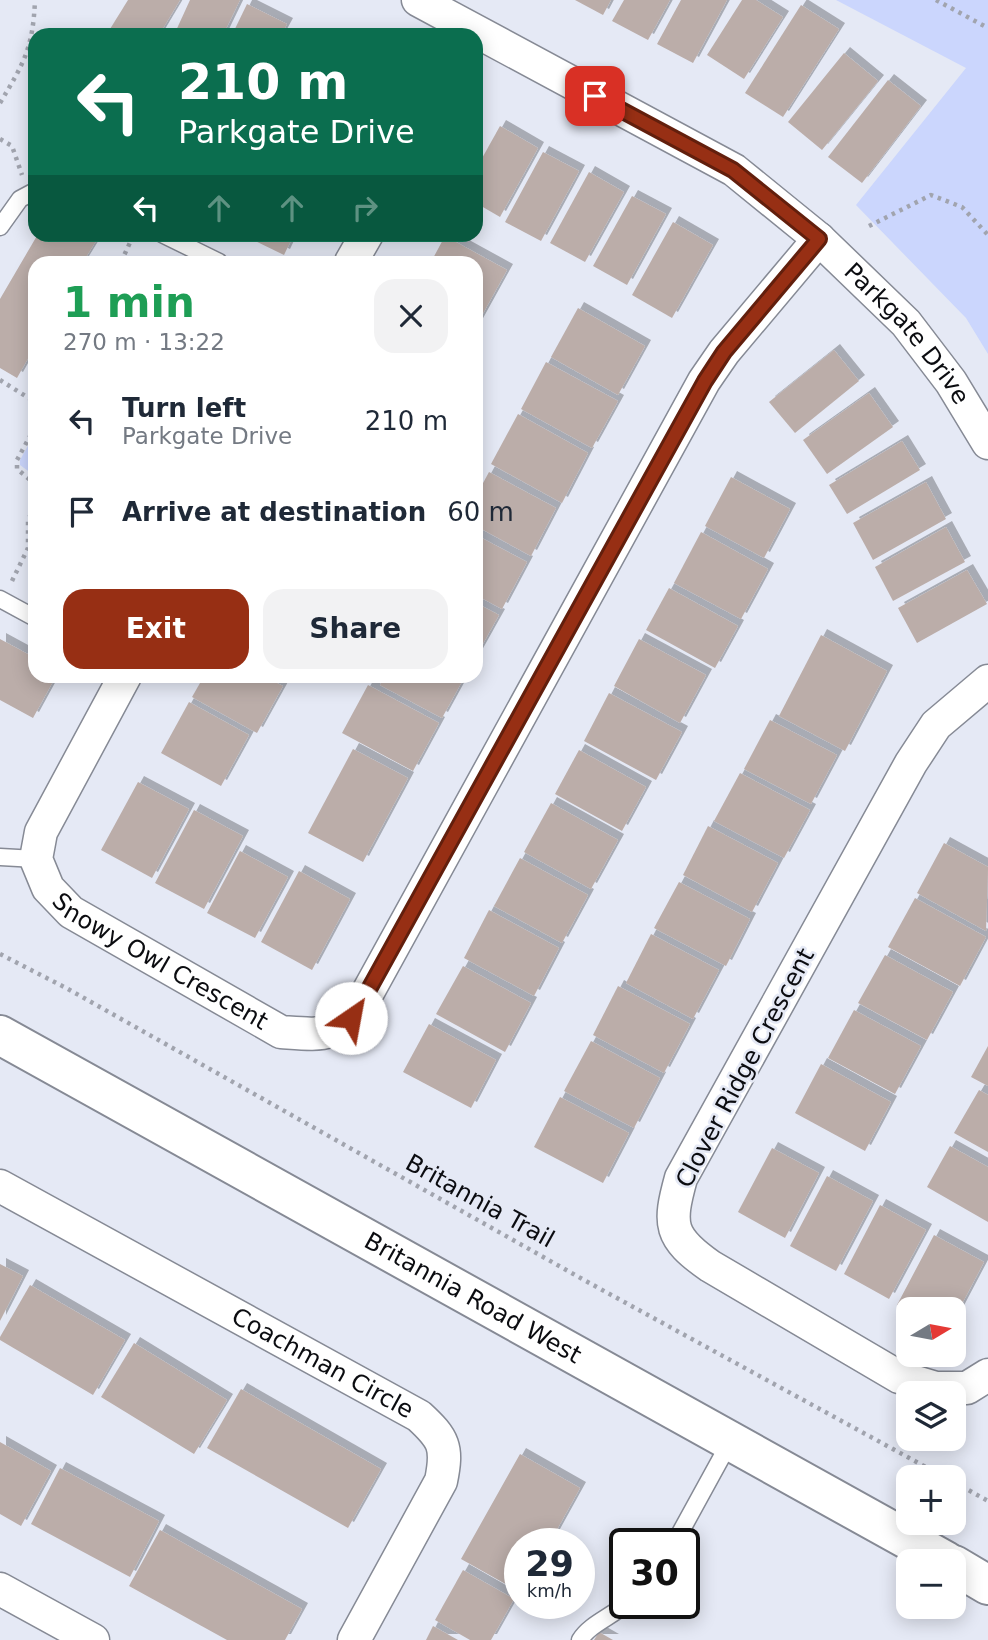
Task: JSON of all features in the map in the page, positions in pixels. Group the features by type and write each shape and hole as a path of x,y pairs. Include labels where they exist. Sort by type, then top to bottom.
{"main road":[{"name":"Britannia Road West","path":"0,1035 925,1549"},
{"path":"966,1572 988,1585"}],"street":[{"name":"Parkgate Drive","path":"418,0 462,28"},
{"name":"Parkgate Drive","path":"483,41 733,170 819,239 906,323 951,382 988,443"},
{"name":"Snowy Owl Crescent","path":"36,859 48,888 71,912 281,1032 333,1032 351,1018 705,381 724,352 819,239"},
{"name":"Clover Ridge Crescent","path":"988,681 936,725 911,763 681,1178 674,1206 673,1228 690,1252 710,1266 899,1377 936,1388 967,1388 988,1375"},
{"path":"36,859 41,832 121,683"},
{"name":"Coachman Circle","path":"0,1186 419,1416 437,1433 446,1458 441,1480 354,1640"},
{"path":"0,1589 93,1640"}],"lane":[{"path":"0,227 20,199 28,195"},
{"path":"178,242 207,256"},
{"path":"1,600 28,614"},
{"path":"0,857 36,859"},
{"path":"683,1528 731,1440"},
{"path":"580,1640 587,1628 609,1617"}],"path":[{"path":"32,28 35,0"},
{"path":"936,0 988,28"},
{"path":"0,103 25,62 28,50"},
{"path":"0,139 12,146 28,186"},
{"path":"869,226 931,195 962,207 988,235"},
{"path":"0,380 28,398"},
{"path":"28,440 17,460 17,469 28,478"},
{"path":"1,600 27,548 28,534"},
{"name":"Britannia Trail","path":"0,954 68,989 584,1280 922,1465"},
{"path":"966,1489 988,1501"}],"shaded area":[{"path":"836,0 988,0 988,354 966,318 856,205 966,68"},
{"path":"28,446 28,471 20,465"}],"building":[{"path":"128,0 180,0 163,28 111,28"},
{"path":"190,0 240,0 226,28 177,28"},
{"path":"575,0 611,0 603,15"},
{"path":"624,0 670,0 648,40 612,21"},
{"path":"681,0 727,0 693,63 657,44"},
{"path":"742,0 756,0 783,17 744,79 707,55"},
{"path":"247,4 287,24 285,28 235,28"},
{"path":"801,5 839,29 783,117 745,93"},
{"path":"844,53 878,81 822,150 788,122"},
{"path":"888,80 921,106 862,183 828,157"},
{"path":"500,126 538,148 500,217 483,207 483,156"},
{"path":"543,152 579,171 541,241 505,222"},
{"path":"589,172 624,192 585,262 550,243"},
{"path":"632,196 666,214 627,285 593,266"},
{"path":"673,222 713,245 672,318 632,295"},
{"path":"33,242 95,242 87,256 28,256 28,358 17,378 0,368 0,299"},
{"path":"257,242 290,242 284,255"},
{"path":"442,242 456,242 481,256 434,256"},
{"path":"483,257 507,270 483,313"},
{"path":"578,308 645,346 618,395 551,357"},
{"path":"834,350 859,381 795,433 769,402"},
{"path":"546,362 618,401 592,448 521,409"},
{"path":"869,393 893,427 827,474 803,440"},
{"path":"518,414 588,453 562,503 491,464"},
{"path":"902,441 920,470 847,514 829,485"},
{"path":"489,472 556,508 531,556 483,530 483,483"},
{"path":"731,477 790,509 764,558 705,526"},
{"path":"926,482 946,519 873,560 853,523"},
{"path":"946,527 965,562 893,601 875,567"},
{"path":"701,532 768,569 741,619 674,583"},
{"path":"483,539 527,562 502,609 483,599"},
{"path":"967,570 987,604 917,643 898,608"},
{"path":"669,588 738,626 715,668 646,630"},
{"path":"483,607 499,615 483,644"},
{"path":"821,635 887,671 845,751 779,716"},
{"path":"0,639 28,654 28,683 52,683 33,718 0,700"},
{"path":"639,639 706,675 680,723 614,686"},
{"path":"200,683 277,683 283,686 257,733 192,697"},
{"path":"381,683 461,683 442,718 380,685"},
{"path":"368,685 439,723 413,771 342,733"},
{"path":"609,693 682,732 656,780 584,741"},
{"path":"189,702 249,735 221,786 161,753"},
{"path":"770,720 837,755 811,804 744,769"},
{"path":"353,749 408,778 363,862 308,833"},
{"path":"579,750 646,787 622,831 555,794"},
{"path":"740,773 810,810 784,858 714,821"},
{"path":"138,782 189,809 152,878 101,850"},
{"path":"551,803 618,840 591,889 524,852"},
{"path":"194,810 243,836 204,909 155,883"},
{"path":"708,826 778,863 752,912 683,875"},
{"path":"944,843 988,867 986,931 917,893"},
{"path":"240,851 288,877 255,938 207,913"},
{"path":"520,858 588,895 562,943 494,906"},
{"path":"299,871 350,899 312,970 261,942"},
{"path":"679,882 750,919 726,966 654,928"},
{"path":"915,898 986,937 960,986 888,947"},
{"path":"489,910 559,948 534,996 464,958"},
{"path":"651,934 719,970 693,1019 626,983"},
{"path":"885,955 953,992 927,1040 858,1003"},
{"path":"463,966 531,1003 505,1052 436,1014"},
{"path":"618,986 690,1024 664,1073 593,1035"},
{"path":"854,1010 921,1046 895,1094 828,1058"},
{"path":"429,1024 496,1060 471,1108 403,1072"},
{"path":"591,1041 660,1078 634,1128 564,1091"},
{"path":"988,1046 988,1086 971,1077"},
{"path":"821,1064 891,1102 865,1151 795,1113"},
{"path":"979,1090 988,1095 988,1152 954,1133"},
{"path":"560,1097 629,1133 603,1183 534,1147"},
{"path":"950,1146 988,1167 988,1222 927,1187"},
{"path":"772,1148 819,1173 785,1238 738,1212"},
{"path":"827,1176 873,1201 836,1271 790,1246"},
{"path":"880,1205 926,1230 889,1299 844,1274"},
{"path":"934,1235 984,1262 966,1297 901,1297"},
{"path":"0,1264 23,1276 0,1321"},
{"path":"30,1285 125,1340 93,1395 0,1340"},
{"path":"134,1343 227,1400 194,1454 101,1397"},
{"path":"241,1389 381,1469 348,1528 207,1448"},
{"path":"0,1442 51,1471 21,1526 0,1514"},
{"path":"520,1454 580,1488 558,1528 504,1528 504,1583 461,1559"},
{"path":"60,1468 159,1521 130,1577 31,1524"},
{"path":"160,1530 302,1609 285,1640 227,1640 129,1586"},
{"path":"463,1570 504,1593 504,1617 491,1640 470,1640 435,1620"},
{"path":"433,1626 458,1640 426,1640"},
{"path":"599,1632 613,1640 594,1640"}],"route":[{"path":"351,1018 705,381 724,352 819,239 733,170 595,96"}]}
